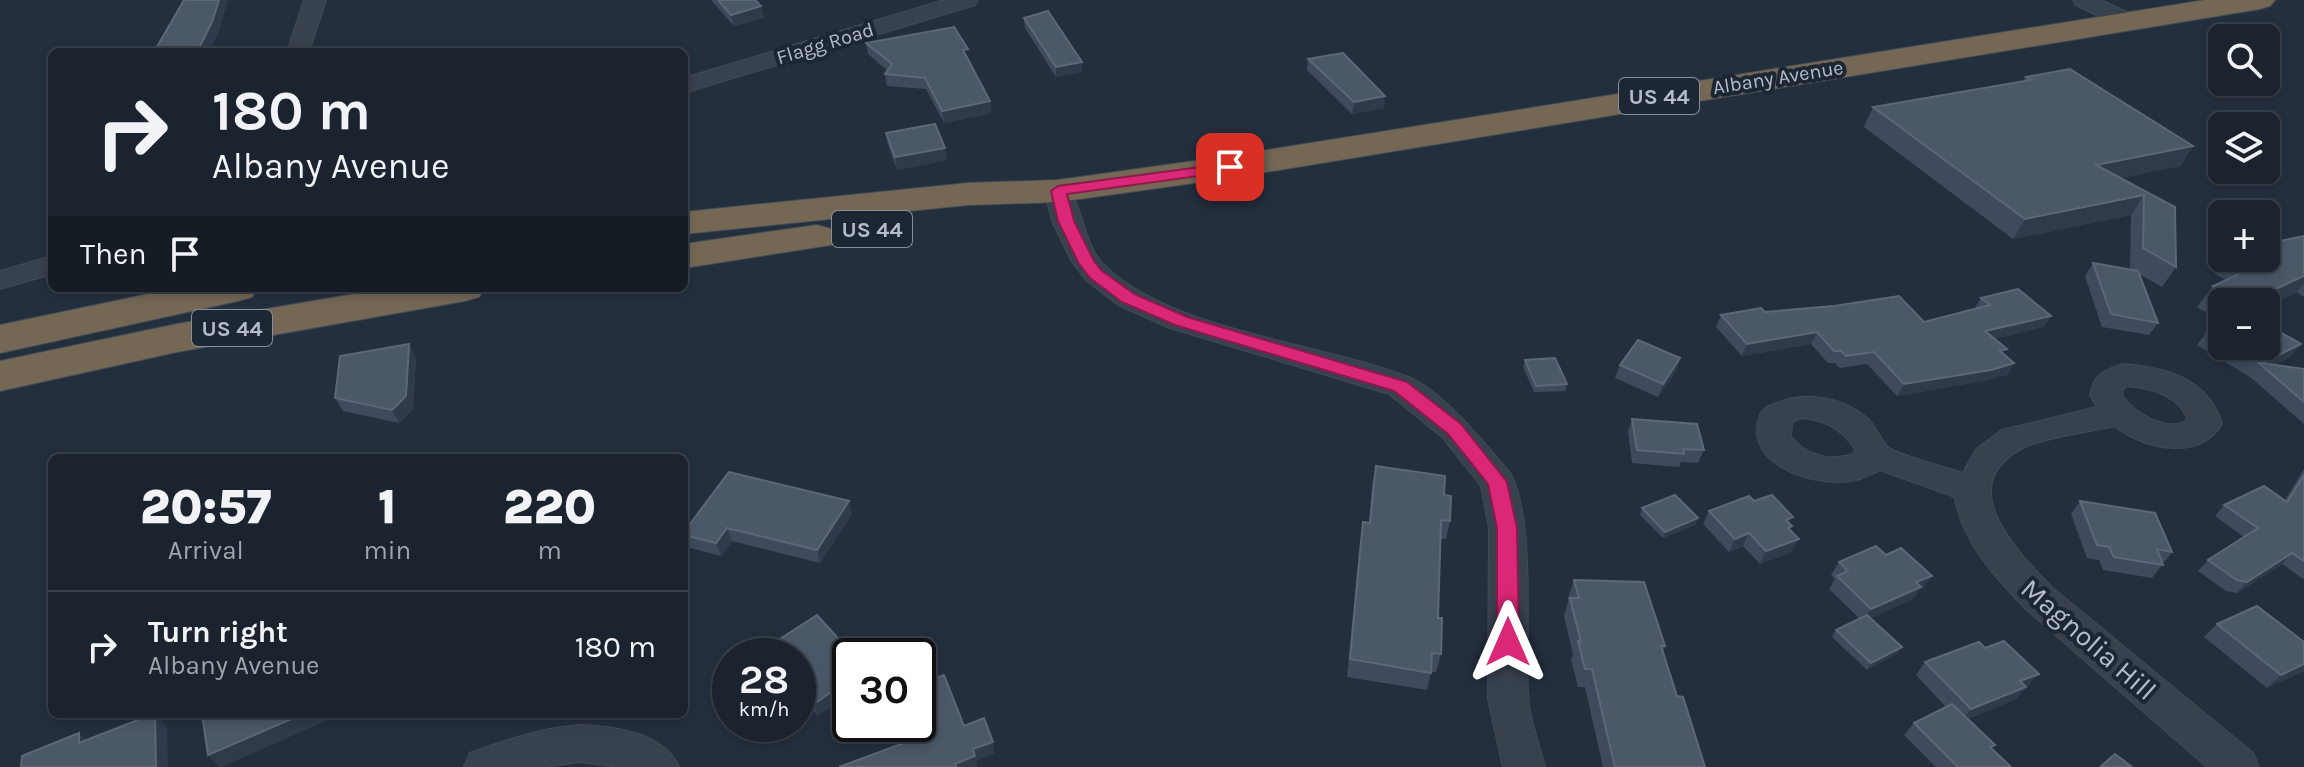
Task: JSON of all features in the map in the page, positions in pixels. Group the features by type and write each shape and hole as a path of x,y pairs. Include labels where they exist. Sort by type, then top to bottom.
{"highway":[{"name":"Albany Avenue","path":"688,223 968,194 1058,191 1230,167 2260,0"},
{"name":"Albany Avenue","path":"688,255 980,213 1058,191"},
{"name":"US 44","path":"0,339 219,292"},
{"name":"US 44","path":"0,376 177,338 442,292"}],"street":[{"path":"299,48 315,0"},
{"name":"Flagg Road","path":"688,85 967,0"},
{"path":"2084,0 2129,22"},
{"path":"1058,191 1066,221 1086,262 1096,274 1128,298 1181,321 1400,386 1454,429 1498,482 1507,528 1508,699 1524,767"},
{"path":"0,280 48,266"},
{"path":"1871,454 1972,489 1988,458 2014,438 2118,414"},
{"name":"Magnolia Hill","path":"1972,489 1975,512 1987,536 2014,573 2078,634 2238,767"},
{"path":"485,767 559,744 595,743 626,750 658,767"}],"building":[{"path":"184,0 219,0 199,48 156,48"},
{"path":"718,0 755,0 761,6 731,15"},
{"path":"1048,11 1082,62 1056,67 1024,18"},
{"path":"954,27 968,49 963,50 990,101 942,111 925,78 885,74 892,64 866,43"},
{"path":"1343,53 1385,96 1354,102 1308,59"},
{"path":"2070,69 2193,146 2096,165 2175,207 2176,267 2143,248 2144,195 2025,219 1873,107 2031,80 2026,77"},
{"path":"935,124 945,148 895,157 886,133"},
{"path":"2304,236 2304,276 2278,288 2213,286 2243,272 2280,272 2280,241"},
{"path":"2093,263 2138,271 2158,323 2111,314"},
{"path":"2018,289 2051,316 1985,331 2007,349 2000,351 2014,363 1991,370 1904,384 1874,352 1846,356 1841,351 1834,351 1817,332 1747,344 1721,315 1761,308 1765,312 1834,306 1899,296 1924,322 1990,305 1981,298"},
{"path":"2280,332 2301,344 2280,354"},
{"path":"1638,340 1680,358 1663,384 1620,365"},
{"path":"409,344 406,396 392,410 335,398 340,356"},
{"path":"1555,358 1567,384 1536,386 1525,360"},
{"path":"2253,360 2268,360 2262,363 2304,369 2304,402"},
{"path":"1632,419 1697,424 1704,450 1683,449 1684,454 1637,450"},
{"path":"1376,466 1445,476 1444,495 1451,496 1450,521 1441,520 1438,618 1442,618 1441,654 1432,653 1431,673 1350,659 1363,522 1370,523"},
{"path":"729,472 849,501 817,550 727,528 716,543 688,536 688,527"},
{"path":"2304,475 2304,561 2292,553 2247,582 2237,580 2208,560 2258,528 2224,505 2264,486 2287,502"},
{"path":"1675,495 1698,518 1665,532 1642,508"},
{"path":"1772,495 1793,517 1786,520 1792,526 1788,528 1799,539 1766,551 1749,533 1735,539 1709,511 1749,496 1754,501"},
{"path":"2080,501 2155,513 2172,552 2157,549 2163,565 2114,557 2109,547 2097,545"},
{"path":"1876,546 1886,555 1901,548 1932,576 1916,582 1921,587 1871,609 1837,576 1848,571 1839,562"},
{"path":"1574,580 1644,582 1677,696 1683,697 1705,767 1615,767 1592,669 1585,669 1578,641 1581,642 1570,598 1579,598"},
{"path":"2257,606 2304,642 2304,664 2281,675 2217,624"},
{"path":"817,615 838,638 832,638 832,692 816,703 816,638 781,638"},
{"path":"1867,615 1902,647 1871,663 1836,630"},
{"path":"2004,641 2039,674 2020,681 2026,687 1971,709 1925,662 1979,642 1985,648"},
{"path":"944,675 964,726 984,718 993,742 973,749 975,756 955,764 956,767 839,767 904,742 936,742 936,678"},
{"path":"1952,704 1995,745 1990,747 2011,767 1958,767 1914,723"},
{"path":"143,718 155,718 156,767 21,767 22,756 79,733 79,743"},
{"path":"203,718 294,718 208,755"},
{"path":"2115,754 2132,767 2100,767"}],"route":[{"path":"1230,167 1058,191 1066,221 1086,262 1096,274 1128,298 1181,321 1400,386 1454,429 1498,482 1507,528 1508,642"}]}
